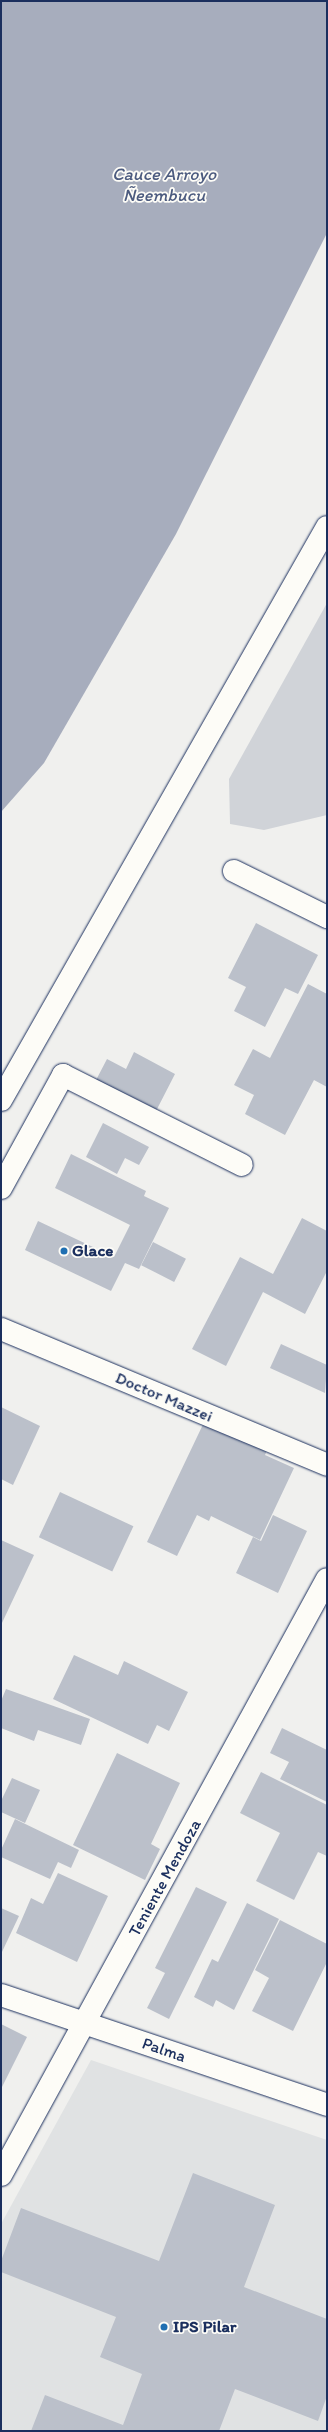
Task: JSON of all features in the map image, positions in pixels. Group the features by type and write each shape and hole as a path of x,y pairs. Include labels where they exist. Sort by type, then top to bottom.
{"street":[{"path":"1,1100 327,527"},
{"path":"234,871 327,917"},
{"path":"1,1188 63,1075 242,1164"},
{"name":"Doctor Mazzei","path":"1,1329 327,1465"},
{"name":"Teniente Mendoza","path":"1,2175 86,2023 327,1579"},
{"name":"Palma","path":"1,1996 86,2023 327,2105"}],"shaded area":[{"path":"327,603 327,815 264,830 230,824 229,779"},
{"name":"IPS Pilar","path":"91,2060 327,2140 327,2431 1,2431 1,2224"}],"water":[{"name":"Cauce Arroyo Ñeembucu","path":"1,1 327,1 327,233 176,534 44,763 1,812"}],"building":[{"path":"256,923 318,955 298,994 285,988 265,1027 234,1011 246,987 228,978"},
{"path":"308,984 327,994 327,1087 314,1080 285,1135 245,1114 254,1095 234,1085 253,1049 270,1058"},
{"path":"134,1052 175,1074 155,1113 95,1082 107,1059 126,1069"},
{"path":"103,1123 149,1147 139,1165 125,1158 117,1174 86,1157"},
{"path":"71,1154 146,1191 144,1196 169,1208 139,1269 125,1263 111,1291 25,1250 38,1221 114,1257 130,1225 55,1188"},
{"path":"302,1218 327,1231 327,1271 305,1314 263,1292 226,1366 192,1349 240,1257 273,1274"},
{"path":"153,1242 186,1259 174,1282 141,1265"},
{"path":"281,1344 327,1365 325,1393 270,1368"},
{"path":"1,1407 40,1426 13,1485 1,1479"},
{"path":"207,1416 269,1445 265,1455 294,1468 260,1540 211,1516 209,1521 197,1515 177,1556 147,1542"},
{"path":"60,1492 133,1526 112,1572 39,1537"},
{"path":"273,1515 307,1531 278,1593 236,1573 253,1537 261,1541"},
{"path":"1,1540 34,1555 1,1625"},
{"path":"74,1655 118,1675 124,1661 188,1692 169,1731 157,1725 148,1744 53,1699"},
{"path":"6,1689 90,1719 81,1745 38,1730 34,1741 1,1728 1,1701"},
{"path":"282,1728 327,1750 327,1802 280,1779 289,1762 270,1753"},
{"path":"117,1753 180,1783 151,1844 160,1849 145,1880 73,1845"},
{"path":"261,1772 327,1805 327,1856 318,1852 294,1900 256,1881 280,1833 240,1813"},
{"path":"12,1778 40,1790 25,1823 1,1812 1,1801"},
{"path":"15,1819 79,1850 71,1868 58,1862 50,1879 1,1857 1,1850"},
{"path":"58,1873 108,1896 77,1962 16,1933 31,1898 43,1904"},
{"path":"196,1887 227,1902 169,2019 147,2008 165,1973 155,1968"},
{"path":"247,1903 279,1919 234,2010 216,2000 213,2007 194,1997 212,1959 218,1962"},
{"path":"1,1908 19,1916 1,1954"},
{"path":"280,1920 327,1944 327,1962 293,2031 252,2011 269,1978 255,1970"},
{"path":"1,2024 27,2037 1,2089"},
{"path":"193,2173 275,2205 244,2287 327,2319 327,2396 318,2421 235,2389 219,2431 31,2431 45,2395 123,2425 142,2374 100,2357 116,2317 1,2272 1,2261 21,2208 159,2261"}],"place":[{"name":"Glace","path":"64,1251"},
{"name":"IPS Pilar","path":"164,2327"}]}
